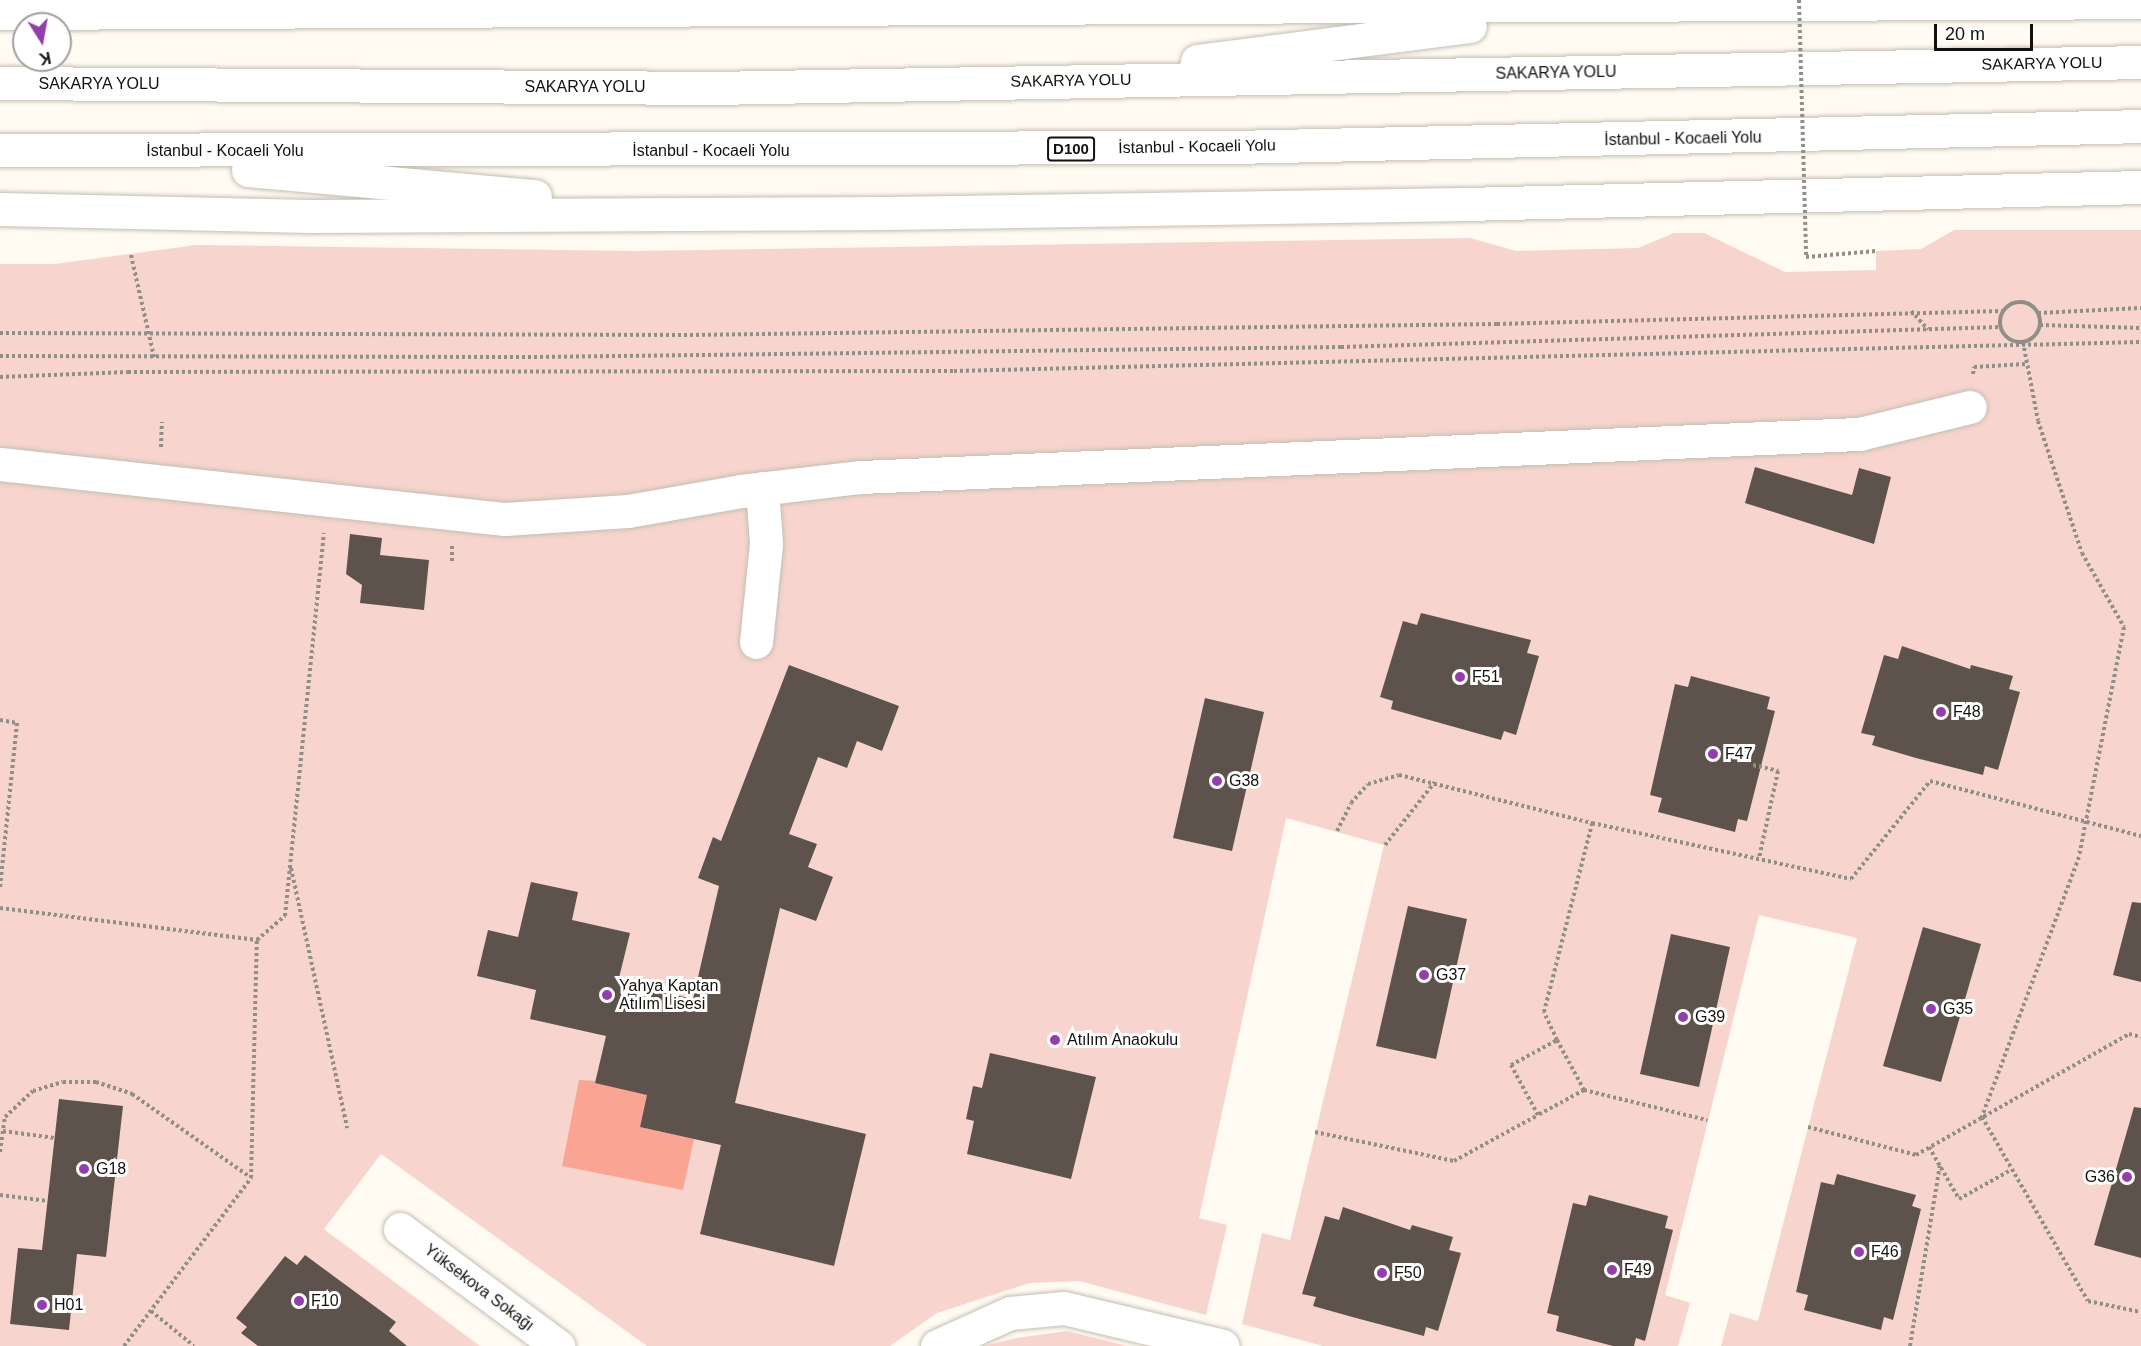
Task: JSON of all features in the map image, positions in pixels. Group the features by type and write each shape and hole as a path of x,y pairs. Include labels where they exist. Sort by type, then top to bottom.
{"main road":[{"path":"0,13 73,6 1620,7 2141,2"},
{"path":"1029,82 1620,7"},
{"name":"SAKARYA YOLU","path":"0,83 712,88 2141,62"},
{"name":"İstanbul - Kocaeli Yolu","path":"11,150 1233,147 2141,126"},
{"path":"11,150 732,213"},
{"path":"0,209 310,216 732,213 1465,204 2141,187"},
{"path":"0,464 505,519 628,512 762,488 873,476 1859,434 1970,407"},
{"path":"756,642 766,543 762,488"},
{"name":"Yüksekova Sokağı","path":"400,1229 558,1346"},
{"path":"937,1346 1011,1313 1064,1308 1223,1346"}],"path":[{"path":"1799,0 1806,257 1876,251"},
{"path":"131,255 154,357"},
{"path":"0,333 702,335 1485,324 1910,311 2003,311 2021,302 2038,313 2141,308"},
{"path":"1910,311 1928,329"},
{"path":"2003,311 2001,327 2010,340 2023,342 2034,336 2040,325 2038,313"},
{"path":"2040,325 2141,328"},
{"path":"0,356 534,357 1341,347 2001,327"},
{"path":"2023,342 2025,364 2037,421 2082,553 2124,627 2089,821 1982,1117 2088,1300 2141,1312"},
{"path":"0,377 128,372 954,370 2023,342 2141,342"},
{"path":"1970,407 1974,367 2025,364"},
{"path":"0,908 257,940 285,916 328,499"},
{"path":"0,720 17,723 0,887"},
{"path":"1753,765 1778,771 1759,858"},
{"path":"1338,831 1351,802 1368,784 1399,775 1435,781 1592,823 1851,879 1930,781 2141,836"},
{"path":"1384,844 1435,781"},
{"path":"1584,1090 1544,1012 1592,823"},
{"path":"0,825 6,826"},
{"path":"290,863 347,1128"},
{"path":"124,1346 250,1178 257,940"},
{"path":"1808,1127 1916,1155 2129,1035 2141,1037"},
{"path":"1538,1115 1511,1065 1557,1040"},
{"path":"0,1152 3,1117 33,1090 63,1082 96,1082 132,1094 250,1178"},
{"path":"1315,1132 1454,1161 1584,1090 1707,1120"},
{"path":"3,1131 55,1138"},
{"path":"1929,1147 1959,1199 2011,1170"},
{"path":"1910,1346 1940,1165"},
{"path":"0,1195 48,1201"},
{"path":"151,1311 194,1346"}],"shaded area":[{"path":"1954,230 2141,230 2141,1346 1721,1346 1730,1313 1758,1321 1857,938 1759,915 1665,1295 1690,1303 1678,1346 1323,1346 1242,1324 1262,1233 1290,1240 1384,845 1286,818 1199,1218 1227,1225 1206,1315 1079,1281 1030,1283 937,1313 890,1346 647,1346 381,1154 324,1229 480,1346 0,1346 0,264 55,264 196,245 635,251 1470,238 1516,251 1638,248 1674,233 1704,233 1785,272 1876,270 1876,251 1921,249"},
{"path":"579,1080 650,1084 640,1127 694,1139 683,1190 562,1166"},
{"path":"1067,1331 1127,1346 984,1346 1016,1338"}],"building":[{"path":"1755,467 1852,495 1859,468 1891,477 1874,544 1745,503"},
{"path":"350,534 382,538 380,555 429,560 424,610 360,603 362,585 346,574"},
{"name":"F51","path":"1421,613 1531,640 1527,653 1539,656 1516,735 1504,731 1501,740 1433,721 1391,709 1393,701 1380,697 1403,621 1417,625"},
{"name":"F48","path":"1902,646 1970,669 1971,665 2013,676 2009,689 2020,692 1998,770 1985,766 1983,775 1916,758 1872,745 1875,736 1861,733 1884,655 1898,659"},
{"path":"789,665 899,706 882,751 857,741 847,768 818,757 789,834 817,844 808,867 833,877 816,921 780,908 735,1103 866,1134 834,1266 700,1234 721,1145 640,1127 647,1095 595,1083 606,1036 530,1019 536,990 477,976 488,930 518,937 531,882 578,892 572,920 630,933 618,982 693,999 719,886 698,878 713,837 721,841"},
{"name":"F47","path":"1691,676 1770,697 1767,709 1775,711 1747,821 1738,819 1735,832 1658,812 1662,798 1650,795 1675,684 1688,687"},
{"name":"G38","path":"1205,698 1264,712 1232,851 1173,838"},
{"path":"2132,902 2141,903 2141,982 2113,975"},
{"name":"G37","path":"1408,906 1467,919 1436,1059 1376,1046"},
{"name":"G35","path":"1923,927 1981,944 1941,1082 1883,1066"},
{"name":"G39","path":"1671,934 1730,947 1699,1087 1640,1074"},
{"path":"990,1053 1096,1077 1071,1179 967,1154 974,1121 966,1119 973,1086 982,1088"},
{"name":"G18","path":"59,1099 123,1106 106,1257 77,1254 69,1330 10,1324 18,1248 42,1250"},
{"name":"G36","path":"2134,1107 2141,1108 2141,1258 2094,1245"},
{"name":"F46","path":"1837,1174 1916,1195 1912,1206 1921,1209 1893,1320 1884,1317 1881,1330 1804,1310 1808,1295 1796,1292 1821,1182 1834,1185"},
{"name":"F49","path":"1589,1195 1668,1216 1665,1228 1673,1230 1645,1341 1636,1338 1634,1346 1613,1346 1556,1331 1559,1316 1547,1313 1573,1203 1586,1206"},
{"name":"F50","path":"1343,1207 1410,1230 1412,1225 1453,1237 1449,1250 1461,1253 1438,1331 1426,1327 1424,1336 1356,1318 1313,1306 1316,1297 1302,1294 1325,1216 1339,1220"},
{"name":"F10","path":"305,1255 396,1322 389,1331 407,1346 258,1346 241,1333 247,1327 236,1318 285,1256 297,1265"}],"place":[{"name":"F51","path":"1460,677"},
{"name":"F48","path":"1941,712"},
{"name":"F47","path":"1713,754"},
{"name":"G38","path":"1217,781"},
{"name":"G37","path":"1424,975"},
{"name":"Yahya Kaptan Atılım Lisesi","path":"607,995"},
{"name":"G35","path":"1931,1009"},
{"name":"G39","path":"1683,1017"},
{"name":"Atılım Anaokulu","path":"1055,1040"},
{"name":"G18","path":"84,1169"},
{"name":"G36","path":"2127,1177"},
{"name":"F46","path":"1859,1252"},
{"name":"F49","path":"1612,1270"},
{"name":"F50","path":"1382,1273"},
{"name":"F10","path":"299,1301"},
{"name":"H01","path":"42,1305"}]}
